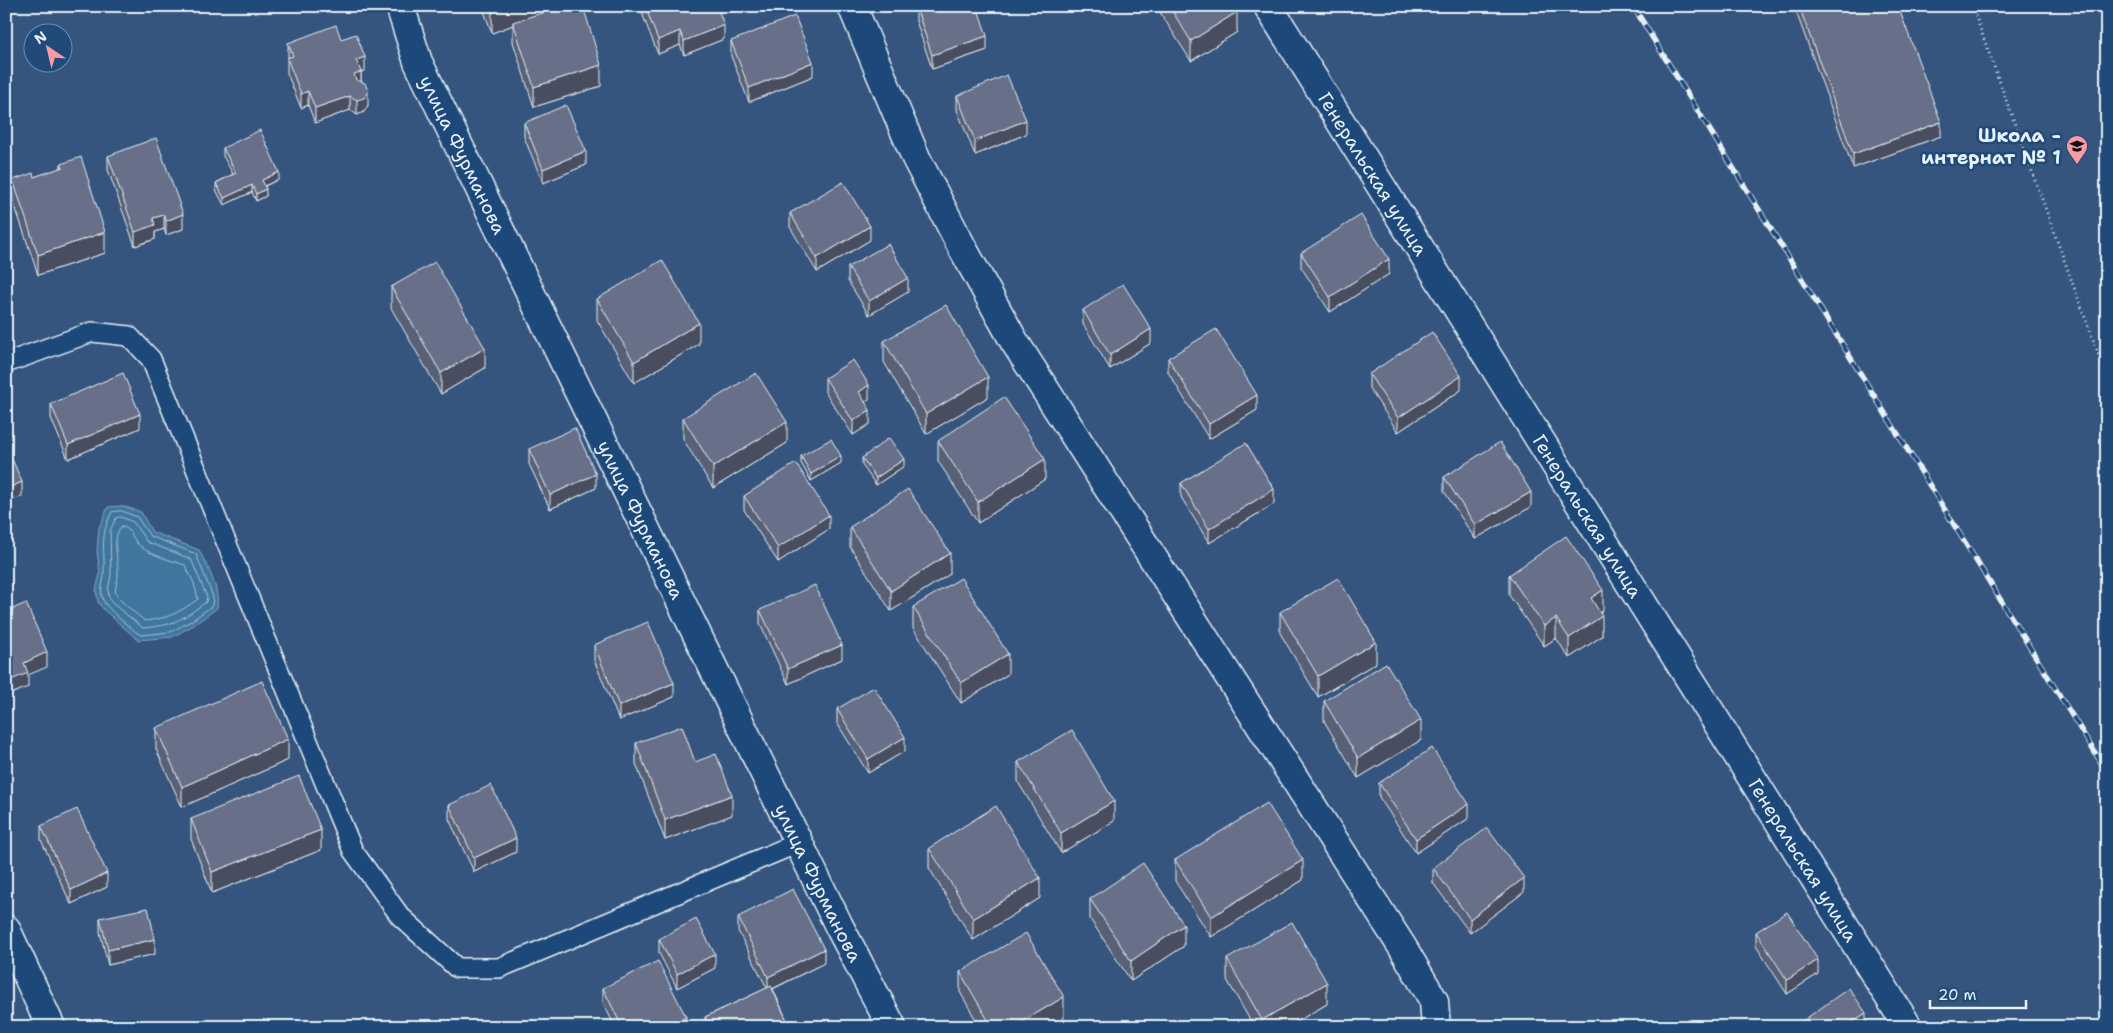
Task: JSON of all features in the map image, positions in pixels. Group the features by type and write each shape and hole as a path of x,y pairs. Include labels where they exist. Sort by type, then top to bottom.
{"street":[{"name":"улица Фурманова","path":"400,6 418,62 798,843 892,1027"},
{"path":"852,6 916,158 963,249 1014,341 1403,948 1434,1001 1436,1027"},
{"name":"Генеральская улица","path":"1268,6 1908,1027"},
{"path":"6,930 51,1027"}],"lane":[{"path":"6,363 92,332 129,336 151,359 353,851 400,916 457,968 499,968 798,843"}],"path":[{"path":"1972,6 2107,378"}],"water":[{"path":"122,506 141,512 152,532 199,550 212,578 217,593 217,608 194,625 172,637 138,640 104,610 98,602 96,590 100,574 97,551 99,528 108,507"}],"building":[{"path":"490,6 509,6 492,13"},
{"path":"564,6 583,6 601,65 534,87 513,22"},
{"path":"645,6 717,6 724,25 684,41 680,31 658,40"},
{"path":"917,6 977,6 987,36 932,55"},
{"path":"1169,6 1234,6 1237,12 1191,41"},
{"path":"1799,6 1898,6 1941,122 1853,154"},
{"path":"795,16 813,62 749,88 731,41"},
{"path":"336,25 341,39 356,34 365,57 356,60 361,72 354,74 356,80 365,83 368,91 364,98 357,100 350,96 315,108 308,91 301,94 287,58 293,56 288,43"},
{"path":"1007,75 1026,120 975,141 957,96"},
{"path":"566,105 586,151 543,169 524,123"},
{"path":"260,130 279,172 262,180 266,189 256,194 252,185 224,198 216,183 236,173 223,148"},
{"path":"156,138 183,214 166,221 164,215 153,218 155,225 135,232 108,156"},
{"path":"81,157 105,232 38,255 13,180 33,173 34,177 63,167 61,164"},
{"path":"843,182 870,226 817,258 790,213"},
{"path":"1361,215 1389,259 1330,297 1301,253"},
{"path":"888,244 908,278 869,301 848,267"},
{"path":"6,255 11,268 6,274"},
{"path":"662,260 699,323 634,362 597,299"},
{"path":"435,262 485,348 441,373 391,287"},
{"path":"1123,284 1151,329 1110,355 1083,310"},
{"path":"946,305 988,377 926,414 884,341"},
{"path":"1216,329 1257,395 1209,424 1168,358"},
{"path":"1432,332 1461,376 1398,418 1369,374"},
{"path":"853,360 869,385 859,392 870,410 853,421 825,378"},
{"path":"123,373 140,414 68,445 51,404"},
{"path":"756,373 787,422 713,467 683,418"},
{"path":"1004,397 1045,459 978,502 938,441"},
{"path":"575,428 596,474 550,495 529,449"},
{"path":"889,438 904,459 876,478 862,458"},
{"path":"831,439 841,456 811,474 801,456"},
{"path":"1500,442 1531,492 1475,525 1444,477"},
{"path":"1246,443 1274,489 1209,529 1181,483"},
{"path":"6,445 22,482 6,489"},
{"path":"796,463 829,515 778,548 744,496"},
{"path":"908,489 950,553 891,591 850,527"},
{"path":"1566,536 1603,590 1591,598 1602,616 1569,638 1556,618 1544,626 1509,575"},
{"path":"961,578 1008,654 961,683 913,607"},
{"path":"1338,578 1376,642 1318,676 1280,612"},
{"path":"815,585 842,645 788,669 760,610"},
{"path":"26,603 47,652 24,663 28,673 6,682 6,612"},
{"path":"648,622 674,683 619,706 594,645"},
{"path":"1386,663 1421,720 1358,758 1324,701"},
{"path":"262,681 288,739 182,787 156,728"},
{"path":"874,687 905,737 868,759 837,709"},
{"path":"682,726 695,762 716,754 732,795 665,820 636,743"},
{"path":"1072,730 1114,801 1061,833 1018,762"},
{"path":"1432,748 1469,804 1416,839 1379,783"},
{"path":"299,776 321,830 212,872 191,819"},
{"path":"491,785 516,838 474,858 449,805"},
{"path":"1267,803 1303,860 1211,917 1175,860"},
{"path":"996,806 1040,878 973,919 929,848"},
{"path":"77,809 107,873 71,890 41,826"},
{"path":"1487,828 1524,878 1470,919 1433,868"},
{"path":"1143,863 1184,925 1131,961 1090,899"},
{"path":"793,889 824,949 768,977 738,917"},
{"path":"148,908 155,939 108,950 100,918"},
{"path":"1787,912 1818,960 1787,980 1756,932"},
{"path":"696,919 715,954 677,974 659,939"},
{"path":"1292,922 1327,983 1262,1020 1227,959"},
{"path":"1026,933 1064,997 1013,1027 992,1027 960,972"},
{"path":"658,961 686,1017 667,1027 622,1027 603,988"},
{"path":"771,986 790,1027 709,1027 705,1017"},
{"path":"1849,988 1866,1013 1852,1022 1855,1027 1799,1027 1797,1025"}],"railway":[{"path":"1633,6 2107,772"}],"place":[{"name":"Школа - интернат № 1","path":"2077,165"}]}
